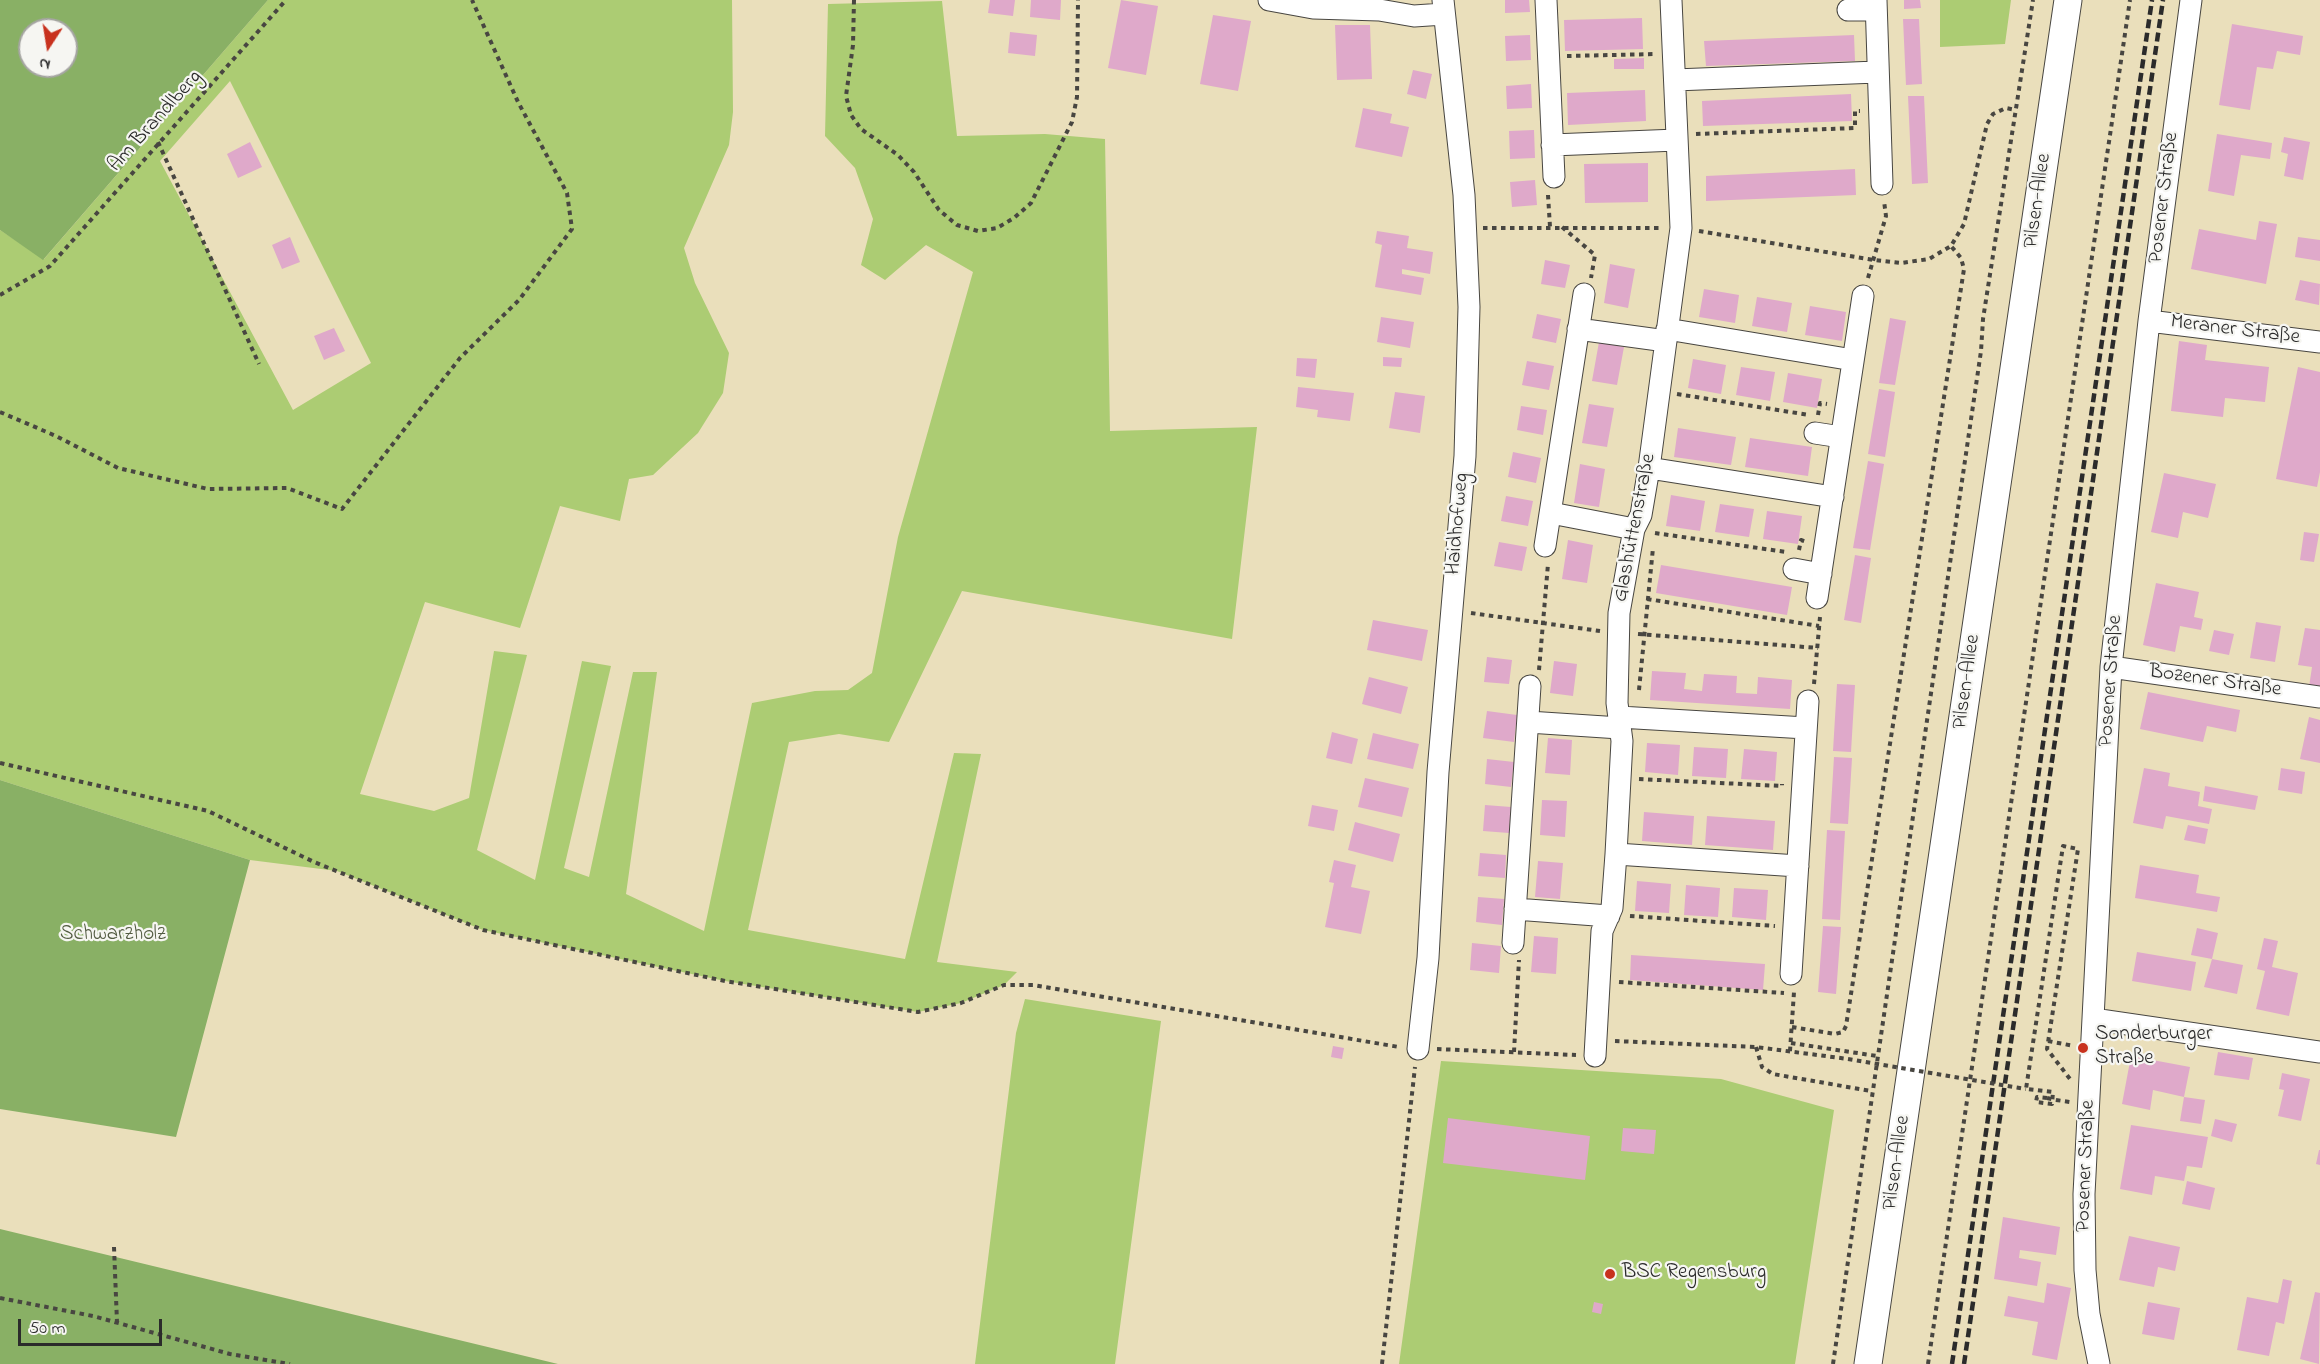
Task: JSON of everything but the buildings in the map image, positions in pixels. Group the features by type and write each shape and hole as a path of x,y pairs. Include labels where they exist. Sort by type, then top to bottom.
{"main road":[{"name":"Pilsen-Allee","path":"1868,1364 2068,0"}],"street":[{"path":"1269,0 1313,8 1378,10 1414,16 1443,7"},
{"path":"1546,0 1554,177"},
{"name":"Glashüttenstraße","path":"1595,1048 1602,931 1612,908 1625,721 1618,633 1634,529 1641,515 1649,468 1681,228 1671,0"},
{"name":"Posener Straße","path":"2103,1363 2085,1270 2084,1194 2111,667 2149,321 2191,0"},
{"path":"1848,10 1876,5 1882,184"},
{"name":"Haidhofweg","path":"1418,1049 1428,958 1439,762 1465,456 1468,307 1464,195 1443,7"},
{"path":"1675,80 1877,72"},
{"path":"1552,145 1677,138"},
{"path":"1545,546 1584,294"},
{"path":"1817,598 1863,296"},
{"name":"Meraner Straße","path":"2149,321 2320,342"},
{"path":"1578,329 1667,335 1853,360"},
{"path":"1815,433 1841,437"},
{"path":"1649,468 1833,496"},
{"path":"1551,513 1634,529"},
{"path":"1793,559 1821,574"},
{"name":"Bozener Straße","path":"2111,667 2320,696"},
{"path":"1512,943 1530,686"},
{"path":"1791,974 1808,700"},
{"path":"1528,722 1625,721 1806,728"},
{"path":"1616,854 1798,866"},
{"path":"1515,909 1609,916"},
{"path":"2093,1018 2320,1052"}],"path":[{"name":"Am Brandlberg","path":"0,295 50,266 286,0"},
{"path":"0,412 56,436 118,468 208,489 287,488 342,509 460,358 519,300 572,229 567,193 518,102 472,0"},
{"path":"854,0 853,45 846,96 850,116 861,129 898,155 914,172 939,210 957,225 978,231 997,228 1014,218 1031,203 1072,122 1077,97 1075,36 1078,0"},
{"path":"1833,1364 1871,1091 2032,0"},
{"path":"1928,1364 2130,0"},
{"path":"1548,57 1657,54"},
{"path":"1874,260 1901,263 1929,259 1951,246 1964,224 1970,204 1987,124 1993,114 2006,108 2016,110"},
{"path":"1677,138 1855,128 1855,111"},
{"path":"158,142 259,364"},
{"path":"1550,227 1548,177 1554,177"},
{"path":"1863,296 1886,216 1882,184"},
{"path":"1562,227 1595,255 1590,289 1584,294"},
{"path":"1792,1027 1835,1034 1843,1032 1846,1026 1964,269 1960,258 1951,246"},
{"path":"1659,392 1817,417 1820,403 1846,407"},
{"path":"1634,529 1793,559 1800,540 1825,545"},
{"path":"1625,721 1643,635 1654,533"},
{"path":"1530,686 1538,686 1550,547 1545,546"},
{"path":"1808,700 1814,696 1821,607 1817,598"},
{"path":"1647,599 1819,626"},
{"path":"1452,611 1618,633 1818,648"},
{"path":"0,763 208,812 314,862 483,930 725,981 918,1012 962,1003 1004,985 1033,984 1378,1045 1418,1049 1514,1052 1595,1048 1756,1047 1848,1059 2053,1092 2052,1104 2036,1102 2037,1096 2047,1098 2056,1100"},
{"path":"1620,778 1782,786"},
{"path":"2026,1089 2063,846 2078,849 2047,1049 2088,1104"},
{"path":"1609,916 1794,927"},
{"path":"1512,943 1520,944 1514,1052"},
{"path":"1790,1051 1796,975 1791,974"},
{"path":"1618,984 1769,992"},
{"path":"2048,1041 2083,1048"},
{"path":"1791,1043 1877,1056"},
{"path":"1756,1047 1762,1067 1773,1074 1871,1091"},
{"path":"1382,1364 1418,1049"},
{"path":"114,1247 117,1322"},
{"path":"0,1298 58,1308 117,1322 230,1354 290,1364"}],"green space":[{"path":"0,0 268,0 43,260 0,230"},
{"path":"268,0 732,0 733,112 729,145 684,248 695,283 729,353 723,393 698,433 653,475 629,479 620,521 560,506 520,628 425,602 360,794 434,811 469,798 494,651 527,655 477,850 535,880 582,661 611,666 564,868 589,877 633,672 657,672 626,894 704,931 752,703 815,691 848,690 872,673 898,537 973,272 926,245 885,280 861,265 873,219 855,168 825,136 828,4 942,1 957,136 1045,134 1105,139 1110,431 1257,427 1232,639 962,591 889,742 839,734 789,742 748,930 905,959 954,753 981,754 937,962 1017,972 1004,985 961,1003 918,1012 725,981 483,930 337,871 250,860 0,780 0,230 44,259","holes":["230,81 371,363 293,410 160,161"]},
{"path":"1940,0 2011,0 2005,44 1940,47"},
{"name":"Schwarzholz","path":"0,780 250,860 176,1137 0,1109"},
{"path":"1025,999 1161,1021 1115,1364 975,1364 1016,1033"},
{"name":"BSC Regensburg","path":"1441,1061 1721,1079 1834,1110 1795,1364 1399,1364"},
{"path":"0,1229 558,1364 0,1364"}],"railway":[{"path":"1952,1364 2152,0"},
{"path":"1964,1364 2163,0"}],"place":[{"name":"Sonderburger Straße","path":"2083,1048"},
{"name":"BSC Regensburg","path":"1610,1274"}]}
